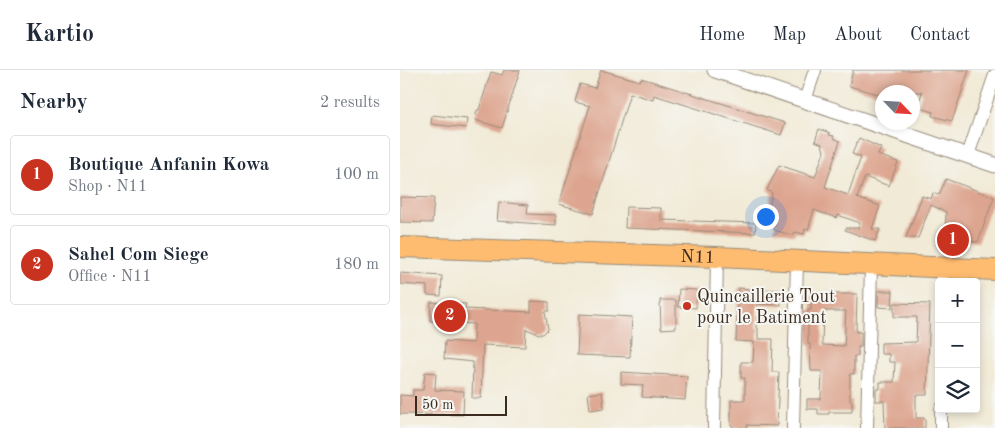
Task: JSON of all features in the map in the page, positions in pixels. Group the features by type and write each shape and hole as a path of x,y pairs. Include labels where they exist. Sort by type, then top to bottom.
{"main road":[{"name":"N11","path":"400,247 871,264 942,275 995,270"}],"street":[{"path":"715,70 995,165"},
{"path":"805,100 815,70"},
{"path":"968,156 995,75"},
{"path":"714,428 717,257"},
{"path":"793,428 797,261"},
{"path":"867,428 871,264"},
{"path":"941,413 941,428"}],"building":[{"path":"504,70 520,70 502,128 475,120 491,72 502,75"},
{"path":"601,70 640,81 641,78 785,123 781,135 654,95 653,100 630,93 593,214 559,204 590,106 575,102 580,84 595,88"},
{"path":"853,70 969,70 952,121 932,116 933,112 920,108 922,92 920,92 920,85 875,85 875,93 849,86"},
{"path":"432,115 467,119 466,128 431,124"},
{"path":"819,129 830,133 829,135 834,136 833,138 840,141 825,187 848,195 861,157 852,154 859,138 881,148 878,155 898,162 889,186 865,177 857,198 880,206 872,229 880,229 875,241 845,230 846,228 858,228 860,223 838,215 837,218 814,210 808,230 805,229 804,234 795,232 794,235 791,235 774,230 776,221 767,219 772,193 767,190 779,165 815,177 824,152 822,144 815,141"},
{"path":"946,179 994,197 978,242 945,239 946,212 931,205 918,238 906,238 922,196 931,199 933,193 939,195"},
{"path":"400,197 434,198 432,223 400,222"},
{"path":"499,202 528,205 527,214 556,215 556,225 497,221"},
{"path":"626,207 661,208 661,220 756,223 755,233 625,228"},
{"path":"400,273 442,276 441,296 427,295 427,286 400,284"},
{"path":"738,288 753,289 753,292 756,293 757,289 781,290 781,305 757,304 756,328 758,328 758,339 773,339 772,372 779,372 777,426 747,425 747,428 733,428 731,425 731,400 745,400 745,378 741,378 741,362 753,362 754,342 736,341"},
{"path":"679,289 697,290 696,308 678,307"},
{"path":"878,291 893,291 892,308 878,307"},
{"path":"811,294 857,294 856,332 861,332 861,347 858,347 858,356 854,356 854,374 850,374 852,412 818,414 818,409 807,409 807,399 821,399 822,371 811,371 810,344 808,344 808,310 811,310","holes":["823,311 846,311 844,346 822,345"]},
{"path":"660,300 676,300 676,328 661,329"},
{"path":"531,301 549,302 549,311 545,311 548,329 543,334 539,334 526,329 525,347 483,345 481,398 472,398 473,362 444,359 445,341 473,343 474,324 430,321 431,302 466,304 465,309 531,312"},
{"path":"894,303 930,304 927,395 916,395 916,418 925,418 925,428 885,428 884,401 876,401 876,389 880,389 880,382 894,382 895,362 889,362 889,354 881,354 881,343 916,342 917,317 894,317"},
{"path":"579,314 632,317 630,357 577,355"},
{"path":"425,372 436,373 435,390 464,391 463,415 400,414 400,395 413,396 413,390 423,390"},
{"path":"621,372 687,376 685,400 642,397 643,385 621,384"},
{"path":"602,392 604,408 590,410 588,394"}],"place":[{"name":"Boutique Anfanin Kowa","path":"953,240"},
{"name":"Quincaillerie Tout pour le Batiment","path":"687,306"},
{"name":"Sahel Com Siege","path":"450,316"}]}
